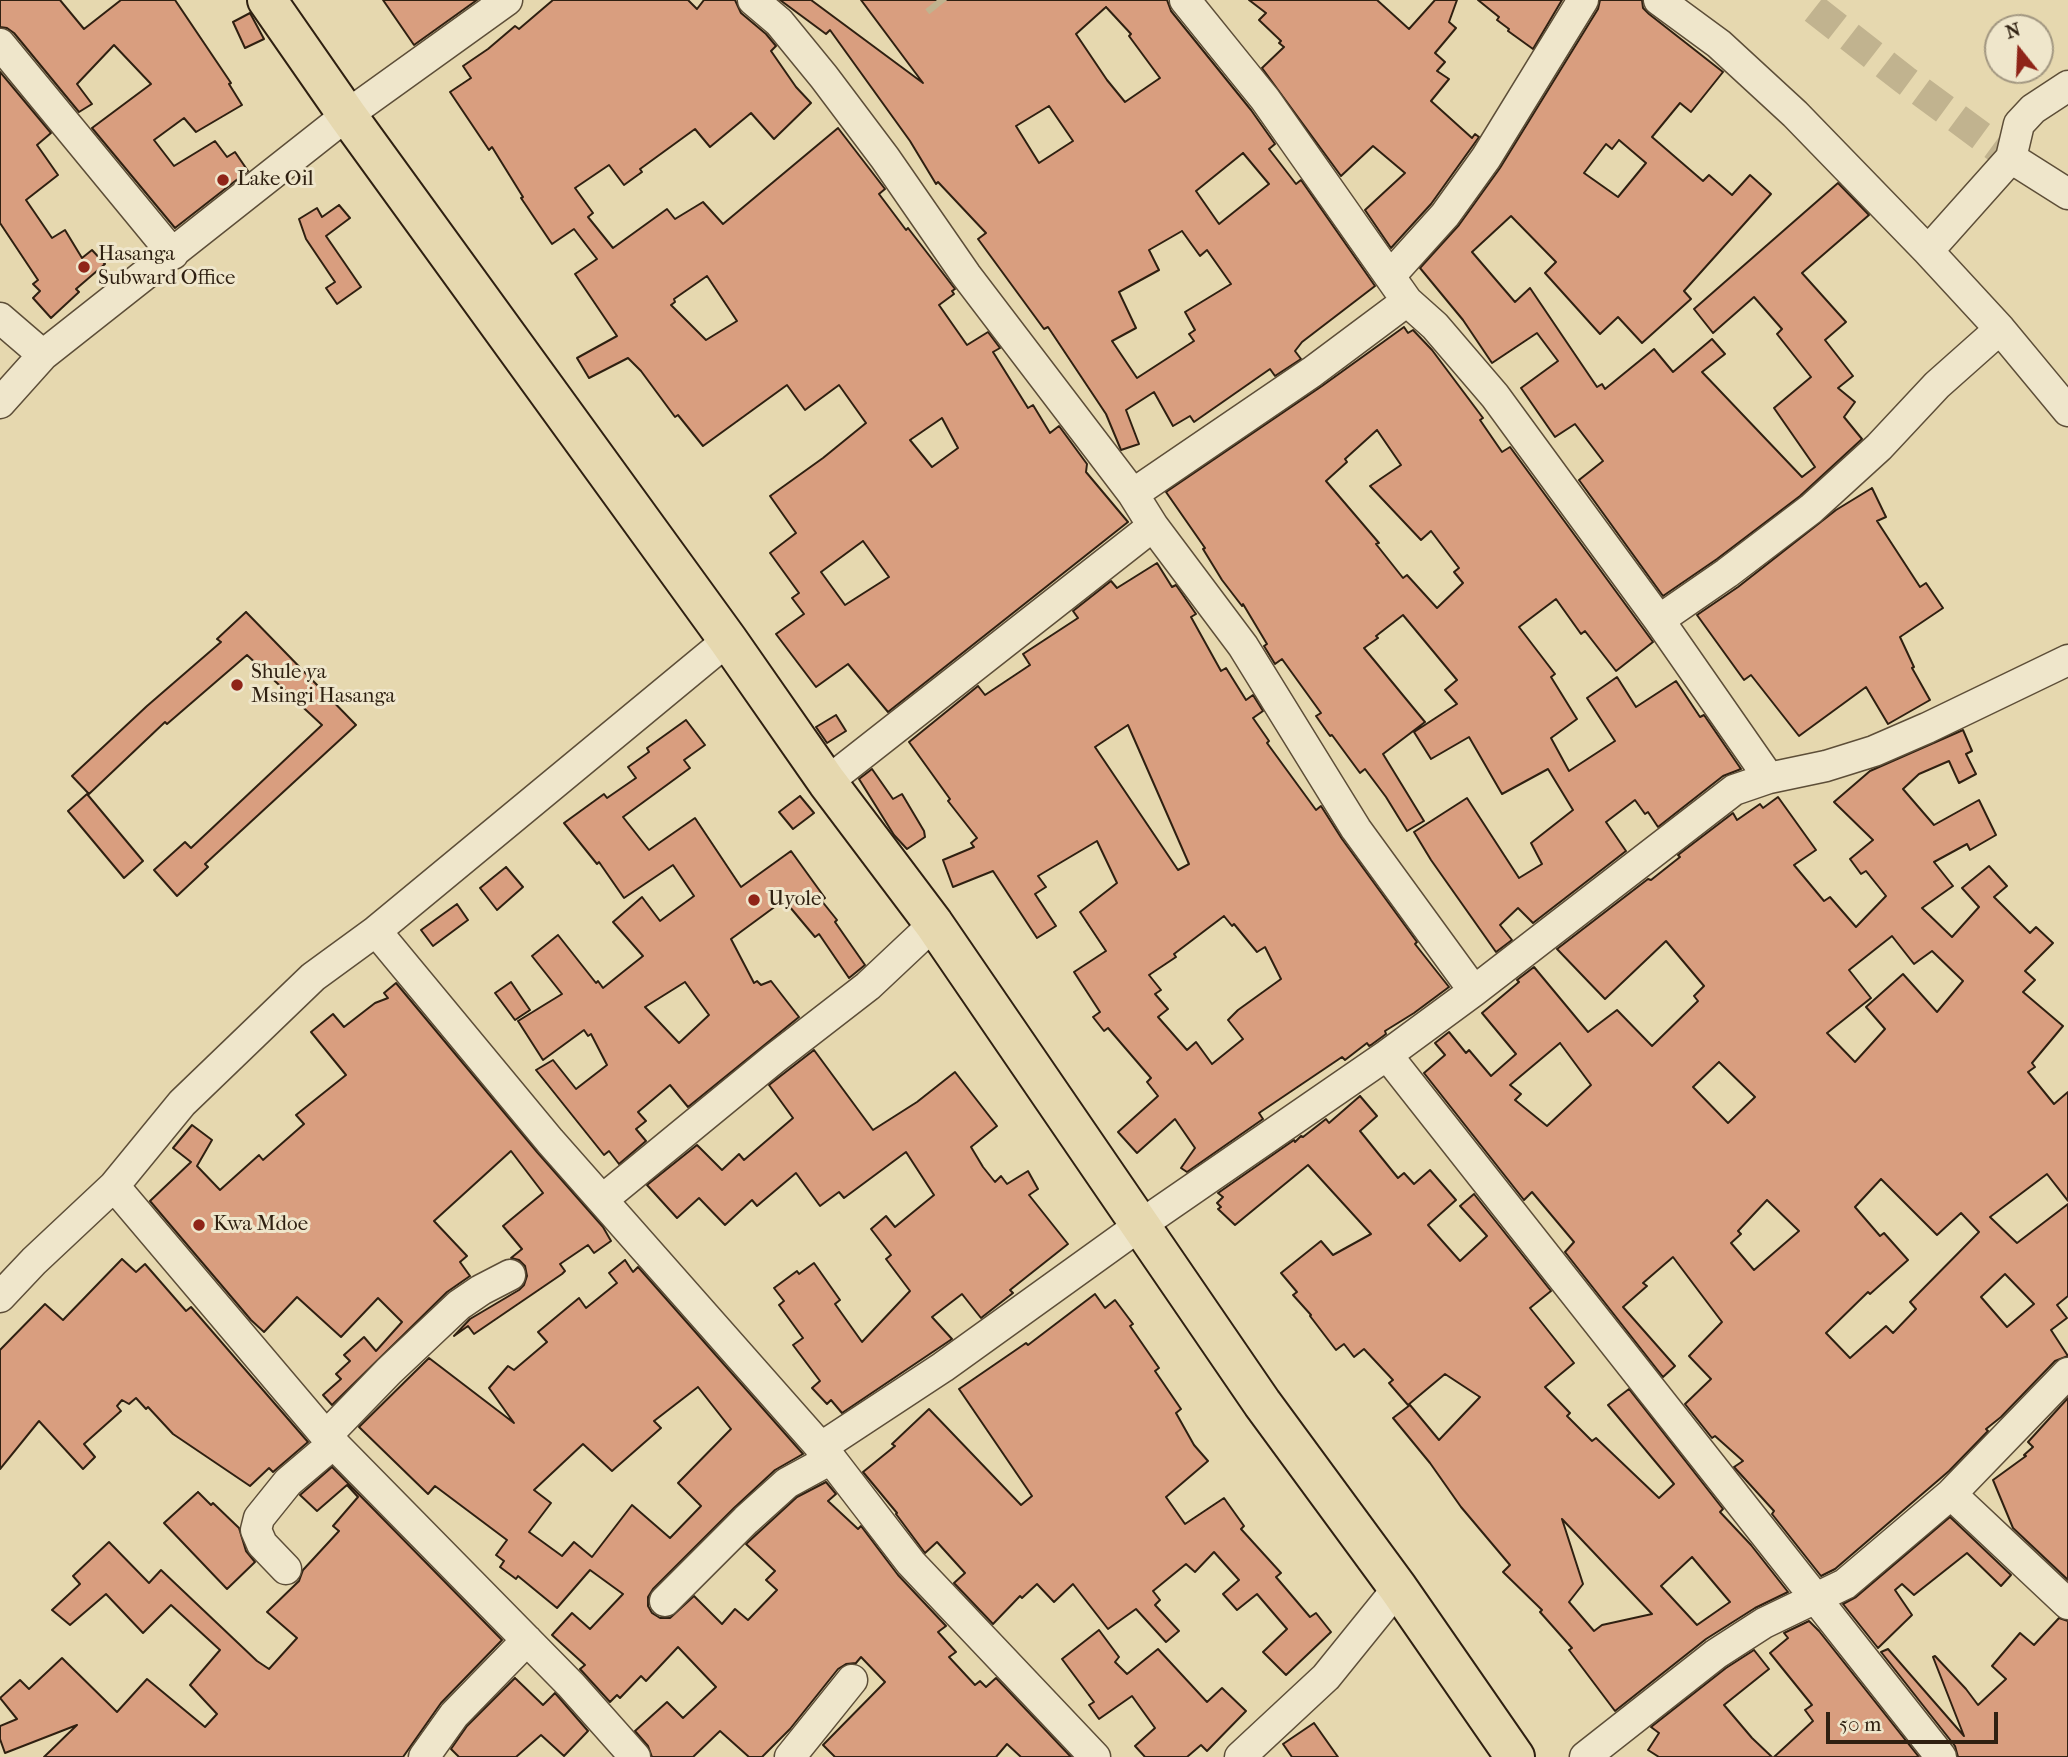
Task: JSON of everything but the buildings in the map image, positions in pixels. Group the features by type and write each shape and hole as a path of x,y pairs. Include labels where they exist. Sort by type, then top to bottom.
{"highway":[{"path":"267,0 347,115 728,640 827,782 934,924 1262,1403 1398,1588 1515,1757"}],"street":[{"path":"0,403 43,355 347,115 507,0"},
{"path":"752,0 779,22 824,77 966,275 1133,494 1153,526 1243,646 1356,829 1474,991"},
{"path":"1185,0 1265,99 1408,301 1435,326 1495,396 1659,620 1769,778"},
{"path":"1390,276 1445,215 1486,158 1583,0"},
{"path":"1659,0 1700,29 1796,114 2000,329 2068,411"},
{"path":"0,44 173,254"},
{"path":"1928,251 2011,158 2019,124 2033,109 2068,86"},
{"path":"2011,158 2068,194"},
{"path":"1133,494 1312,372 1408,301"},
{"path":"0,318 43,355"},
{"path":"1659,620 1727,573 1811,509 1879,447 1937,385 2000,329"},
{"path":"827,782 1153,526"},
{"path":"0,1297 114,1186 181,1103 313,977 376,931 728,640"},
{"path":"665,1601 746,1520 826,1453 1139,1226 1387,1055 1734,790 1769,778 1826,766 1874,751 2066,666"},
{"path":"602,1200 775,1058 868,986 934,924"},
{"path":"376,931 602,1200 826,1453 911,1563 1095,1757"},
{"path":"1387,1055 1941,1757"},
{"path":"114,1186 330,1440 571,1685 635,1757"},
{"path":"286,1569 262,1544 256,1530 259,1518 288,1482 330,1440 389,1371 459,1305 510,1275"},
{"path":"1585,1757 1716,1654 1764,1623 1845,1584 1951,1494 2068,1373"},
{"path":"1951,1494 2068,1604"},
{"path":"1240,1757 1326,1677 1398,1588"},
{"path":"424,1757 454,1715 527,1640"},
{"path":"790,1757 852,1680"}],"tunnel":[{"path":"937,0 941,5"},
{"path":"1814,9 2011,158"}],"place":[{"name":"Lake Oil","path":"223,180"},
{"name":"Hasanga Subward Office","path":"84,267"},
{"name":"Shule ya Msingi Hasanga","path":"237,685"},
{"name":"Uyole","path":"754,900"},
{"name":"Kwa Mdoe","path":"199,1225"}]}
